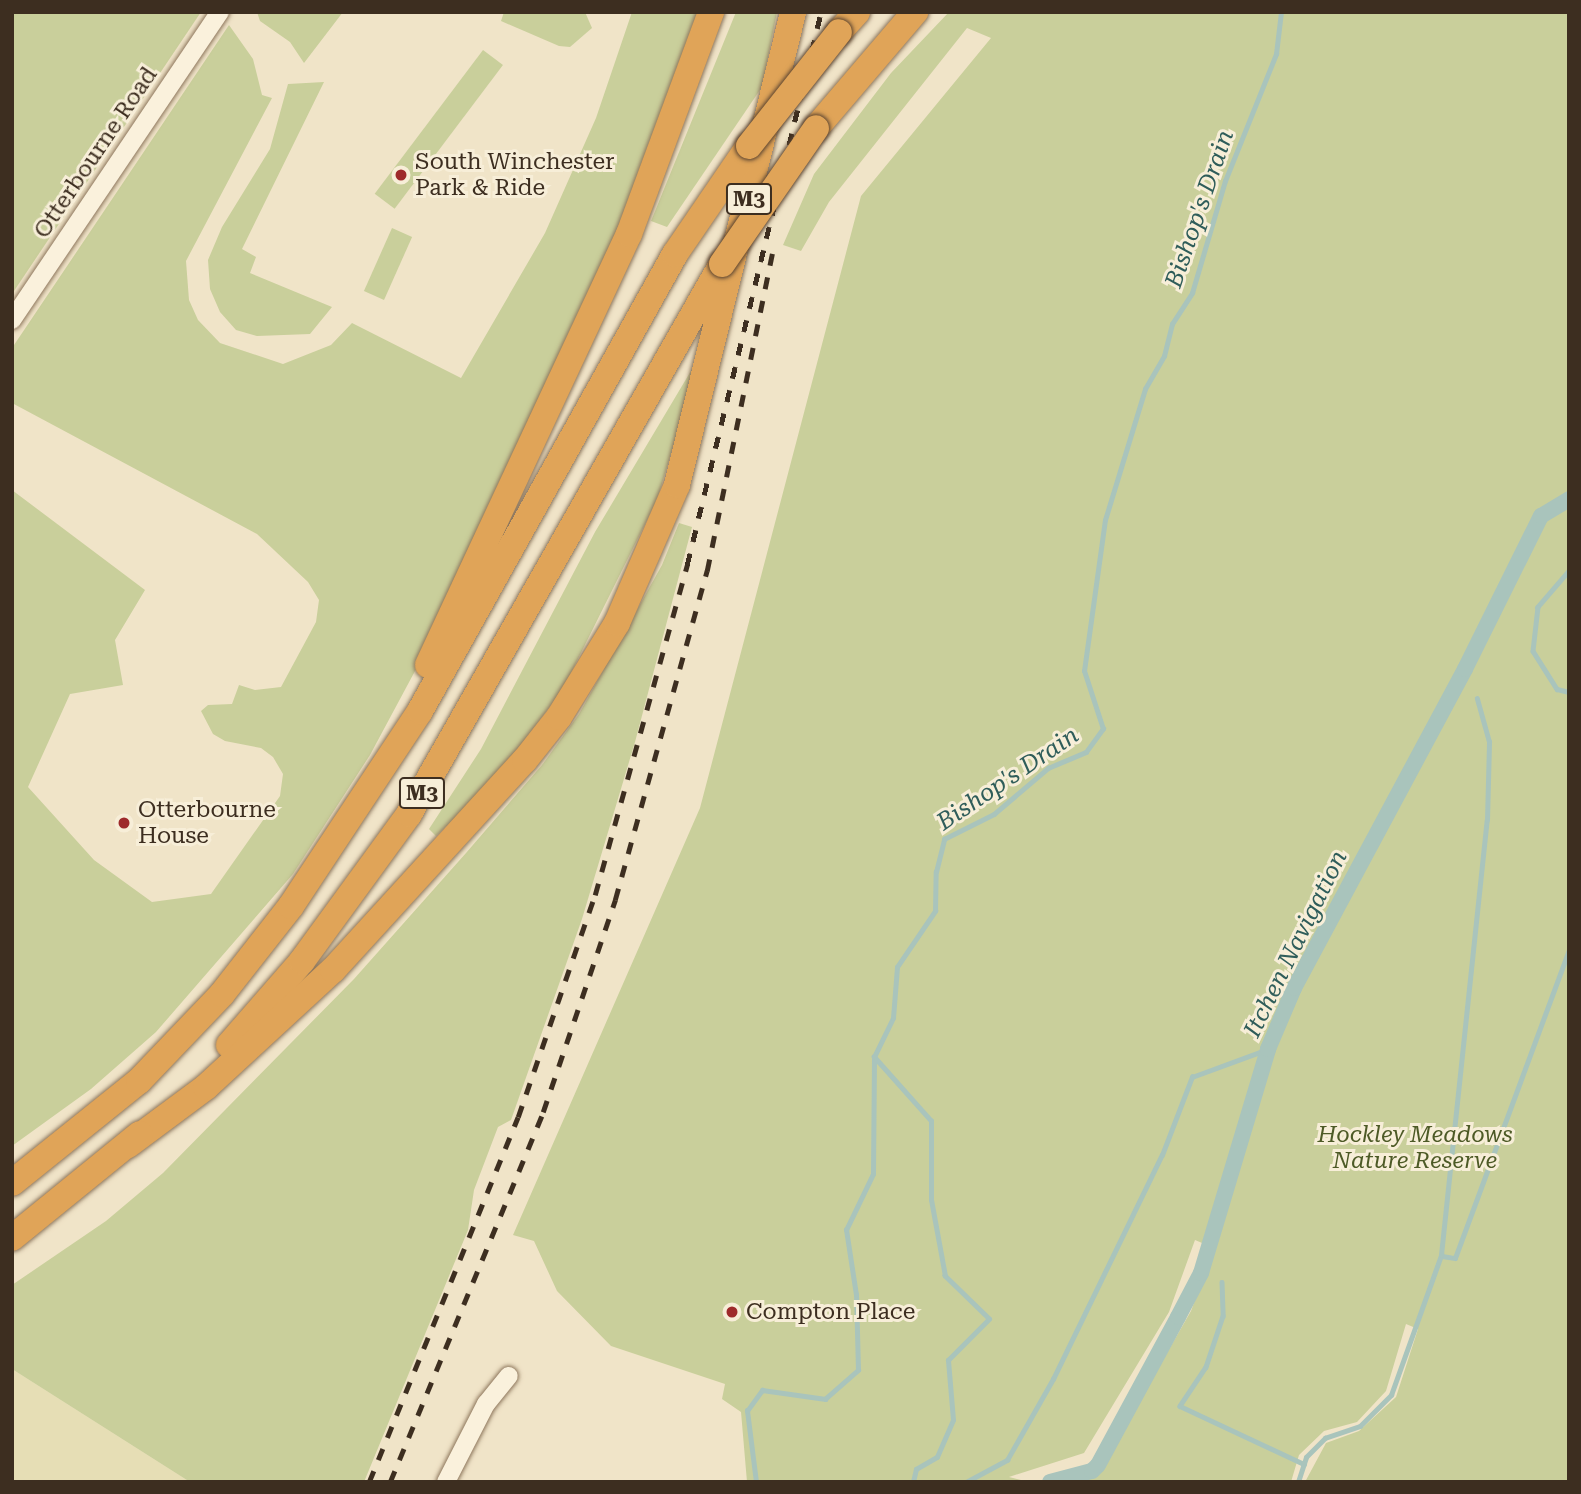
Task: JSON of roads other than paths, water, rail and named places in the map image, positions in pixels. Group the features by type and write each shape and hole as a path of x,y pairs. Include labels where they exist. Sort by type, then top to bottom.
{"highway":[{"name":"M3","path":"367,793 612,273 656,170 711,12"},
{"name":"M3","path":"12,1238 128,1145 206,1087 333,970 525,760 559,717 617,623 677,485 793,12"},
{"name":"M3","path":"12,1183 139,1081 222,994 291,906 367,793 481,605 675,254 749,146 857,12"},
{"name":"M3","path":"128,1145 241,1033 318,941 410,814 722,264 816,128 915,12"}],"street":[{"name":"Otterbourne Road","path":"12,320 220,12"},
{"path":"446,1482 486,1404 509,1376"}],"waterway":[{"name":"Bishop's Drain","path":"913,1482 916,1469 937,1457 953,1420 948,1360 989,1319 945,1276 931,1200 931,1121 874,1057 893,1018 897,967 935,911 936,872 944,839 994,814 1048,768 1086,752 1103,729 1084,671 1105,520 1145,389 1164,356 1172,324 1192,293 1225,181 1276,54 1281,12"},
{"name":"Itchen Navigation","path":"1050,1482 1092,1471 1098,1465 1178,1317 1201,1273 1268,1049 1294,988 1465,669 1541,516 1569,499"},
{"path":"1569,571 1538,607 1533,651 1557,689 1569,692"},
{"path":"1298,1482 1306,1457 1325,1438 1360,1426 1391,1395 1441,1255 1487,820 1489,742 1477,699"},
{"path":"1442,1256 1455,1258 1569,950"},
{"path":"966,1482 1007,1460 1053,1379 1162,1155 1192,1077 1268,1049"},
{"path":"756,1482 747,1411 762,1390 825,1399 858,1370 856,1295 846,1230 873,1174 874,1058"},
{"path":"1222,1282 1223,1316 1206,1367 1180,1406 1304,1464"}],"railway":[{"path":"369,1482 518,1117 595,895 687,565 821,12"},
{"path":"390,1482 543,1112 615,900 707,571 773,249"}],"place":[{"name":"South Winchester Park & Ride","path":"401,175"},
{"name":"Otterbourne House","path":"124,823"},
{"name":"Compton Place","path":"732,1312"}],"park label":[{"name":"Hockley Meadows Nature Reserve","path":"1415,1148"}]}
